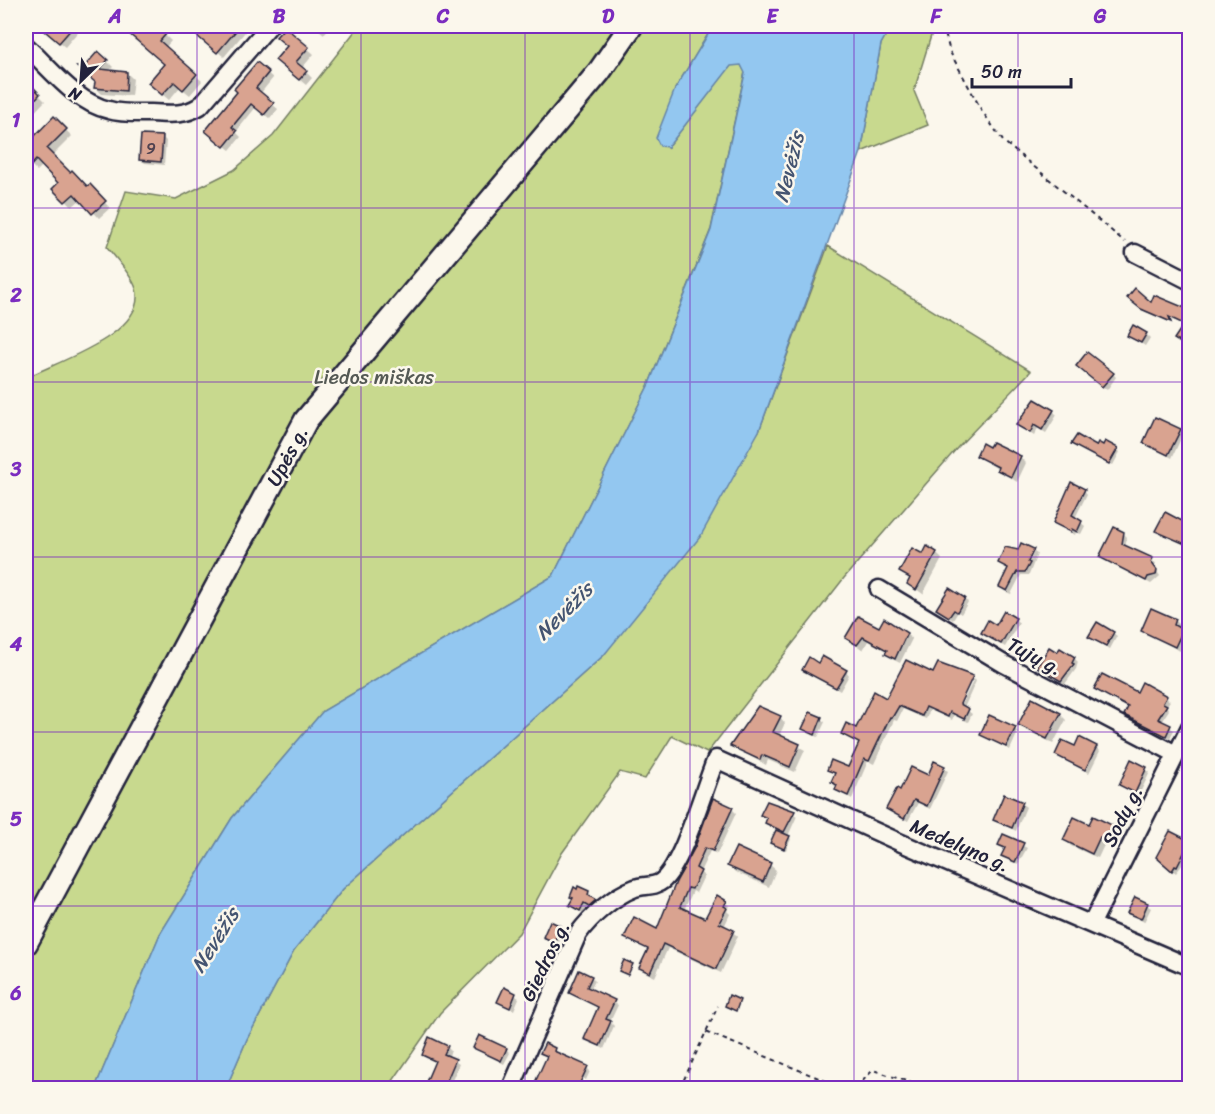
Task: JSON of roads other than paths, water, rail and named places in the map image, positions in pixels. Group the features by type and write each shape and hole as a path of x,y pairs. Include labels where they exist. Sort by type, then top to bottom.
{"main road":[{"name":"Upės g.","path":"26,943 306,420 598,72 631,26"}],"street":[{"path":"26,46 77,94 96,106 110,111 174,115 190,113 200,106 269,26"},
{"path":"1135,253 1190,281"},
{"name":"Tujų g.","path":"879,588 1004,664 1176,754"},
{"name":"Sodų g.","path":"1092,923 1190,727"},
{"name":"Medelyno g.","path":"716,759 899,842 1190,967"},
{"name":"Giedros g.","path":"511,1089 578,934 595,915 624,894 662,881 686,837 716,759"}],"water":[{"name":"Nevėžis","path":"713,26 891,26 881,44 861,152 759,431 700,537 604,655 343,889 294,951 247,1039 226,1088 95,1088 160,934 232,818 323,711 553,576 649,384 711,230 745,73 741,65 731,66 668,147 660,146 656,138 675,89"}],"park label":[{"name":"Liedos miškas","path":"374,377"}]}
